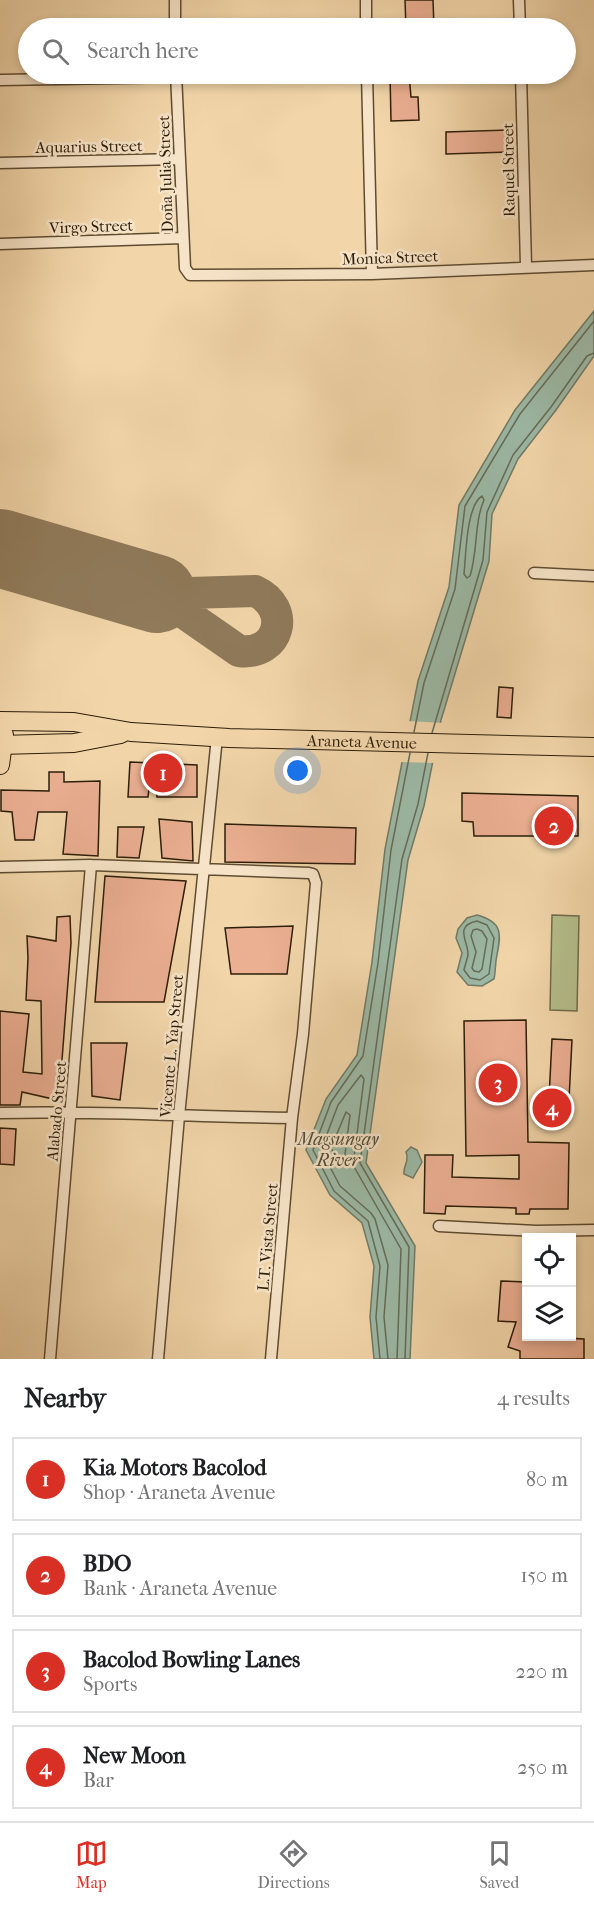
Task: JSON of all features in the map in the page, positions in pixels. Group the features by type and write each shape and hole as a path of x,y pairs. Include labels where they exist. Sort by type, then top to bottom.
{"main road":[{"name":"Araneta Avenue","path":"2,721 74,722 131,732 217,737 594,747"},
{"path":"0,765 2,721"},
{"name":"Araneta Avenue","path":"2,745 74,743 131,732"}],"street":[{"path":"175,0 175,18"},
{"path":"366,0 366,18"},
{"path":"519,0 520,18"},
{"path":"0,80 18,79"},
{"name":"Doña Julia Street","path":"177,84 183,238 185,268 188,273"},
{"path":"367,84 372,274"},
{"name":"Raquel Street","path":"521,84 526,266"},
{"name":"Aquarius Street","path":"0,163 179,159"},
{"name":"Virgo Street","path":"0,244 183,238"},
{"name":"Monica Street","path":"188,273 193,275 266,276 372,274 594,265"},
{"path":"534,573 594,576"},
{"name":"Vicente L. Yap Street","path":"158,1359 179,1116 217,737"},
{"path":"0,867 91,865 203,868"},
{"name":"Alabado Street","path":"50,1359 91,865"},
{"name":"L.T. Vista Street","path":"203,868 309,873 314,874 316,883 271,1359"},
{"path":"0,1113 71,1111 292,1118"},
{"path":"439,1226 536,1231 594,1230"}],"green space":[{"path":"552,915 579,916 577,1011 550,1010"}],"water":[{"name":"Magsungay River","path":"594,311 594,356 518,459 492,514 489,561 441,720 424,806 408,860 366,1163 415,1246 410,1359 374,1359 370,1317 374,1266 362,1223 330,1195 306,1150 326,1099 357,1055 372,962 385,849 418,681 449,587 459,505 515,410"},
{"path":"477,915 492,921 499,935 494,979 482,986 468,985 457,972 462,953 456,938 458,929 467,918"},
{"path":"411,1147 417,1150 422,1162 413,1178 404,1174 406,1152"}],"pier":[{"path":"407,721 444,723 435,763 399,762"}],"building":[{"path":"405,0 433,0 434,18 406,18"},
{"path":"390,84 410,84 411,97 418,97 419,120 391,121"},
{"path":"508,130 509,152 446,154 446,132"},
{"path":"499,687 513,688 511,718 497,717"},
{"path":"130,762 197,765 197,797 157,797 155,773 151,773 148,797 128,797"},
{"path":"49,772 64,772 64,782 100,781 98,856 63,854 67,812 38,812 34,840 15,840 12,812 1,811 1,790 49,791"},
{"path":"462,793 578,796 578,836 474,836 473,822 462,821"},
{"path":"159,819 192,822 193,861 162,858"},
{"path":"225,824 356,828 355,864 225,862"},
{"path":"118,827 144,827 139,858 117,857"},
{"path":"105,876 186,881 164,1002 95,1002"},
{"path":"70,916 71,943 62,1060 53,1099 22,1092 20,1105 0,1105 0,1011 29,1014 23,1072 42,1074 41,1001 26,1000 27,936 56,941 57,917"},
{"path":"293,926 287,974 231,974 225,928"},
{"path":"526,1020 528,1142 569,1143 568,1209 530,1209 529,1214 516,1214 516,1208 446,1206 445,1214 424,1213 425,1155 453,1155 452,1177 519,1179 519,1155 466,1156 464,1021"},
{"path":"552,1039 572,1040 568,1119 548,1118"},
{"path":"91,1043 127,1043 120,1100 92,1096"},
{"path":"0,1128 16,1129 14,1165 0,1164"},
{"path":"501,1281 522,1282 522,1341 584,1339 584,1359 520,1359 520,1351 508,1347 516,1322 498,1321"}],"taxiway":[{"path":"255,591 267,599 274,608 277,619 272,639 253,651 239,651 157,594 255,591"}],"runway":[{"path":"0,548 157,594"}],"place":[{"name":"Kia Motors Bacolod","path":"163,773"},
{"name":"BDO","path":"554,826"},
{"name":"Bacolod Bowling Lanes","path":"498,1083"},
{"name":"New Moon","path":"552,1108"}]}
